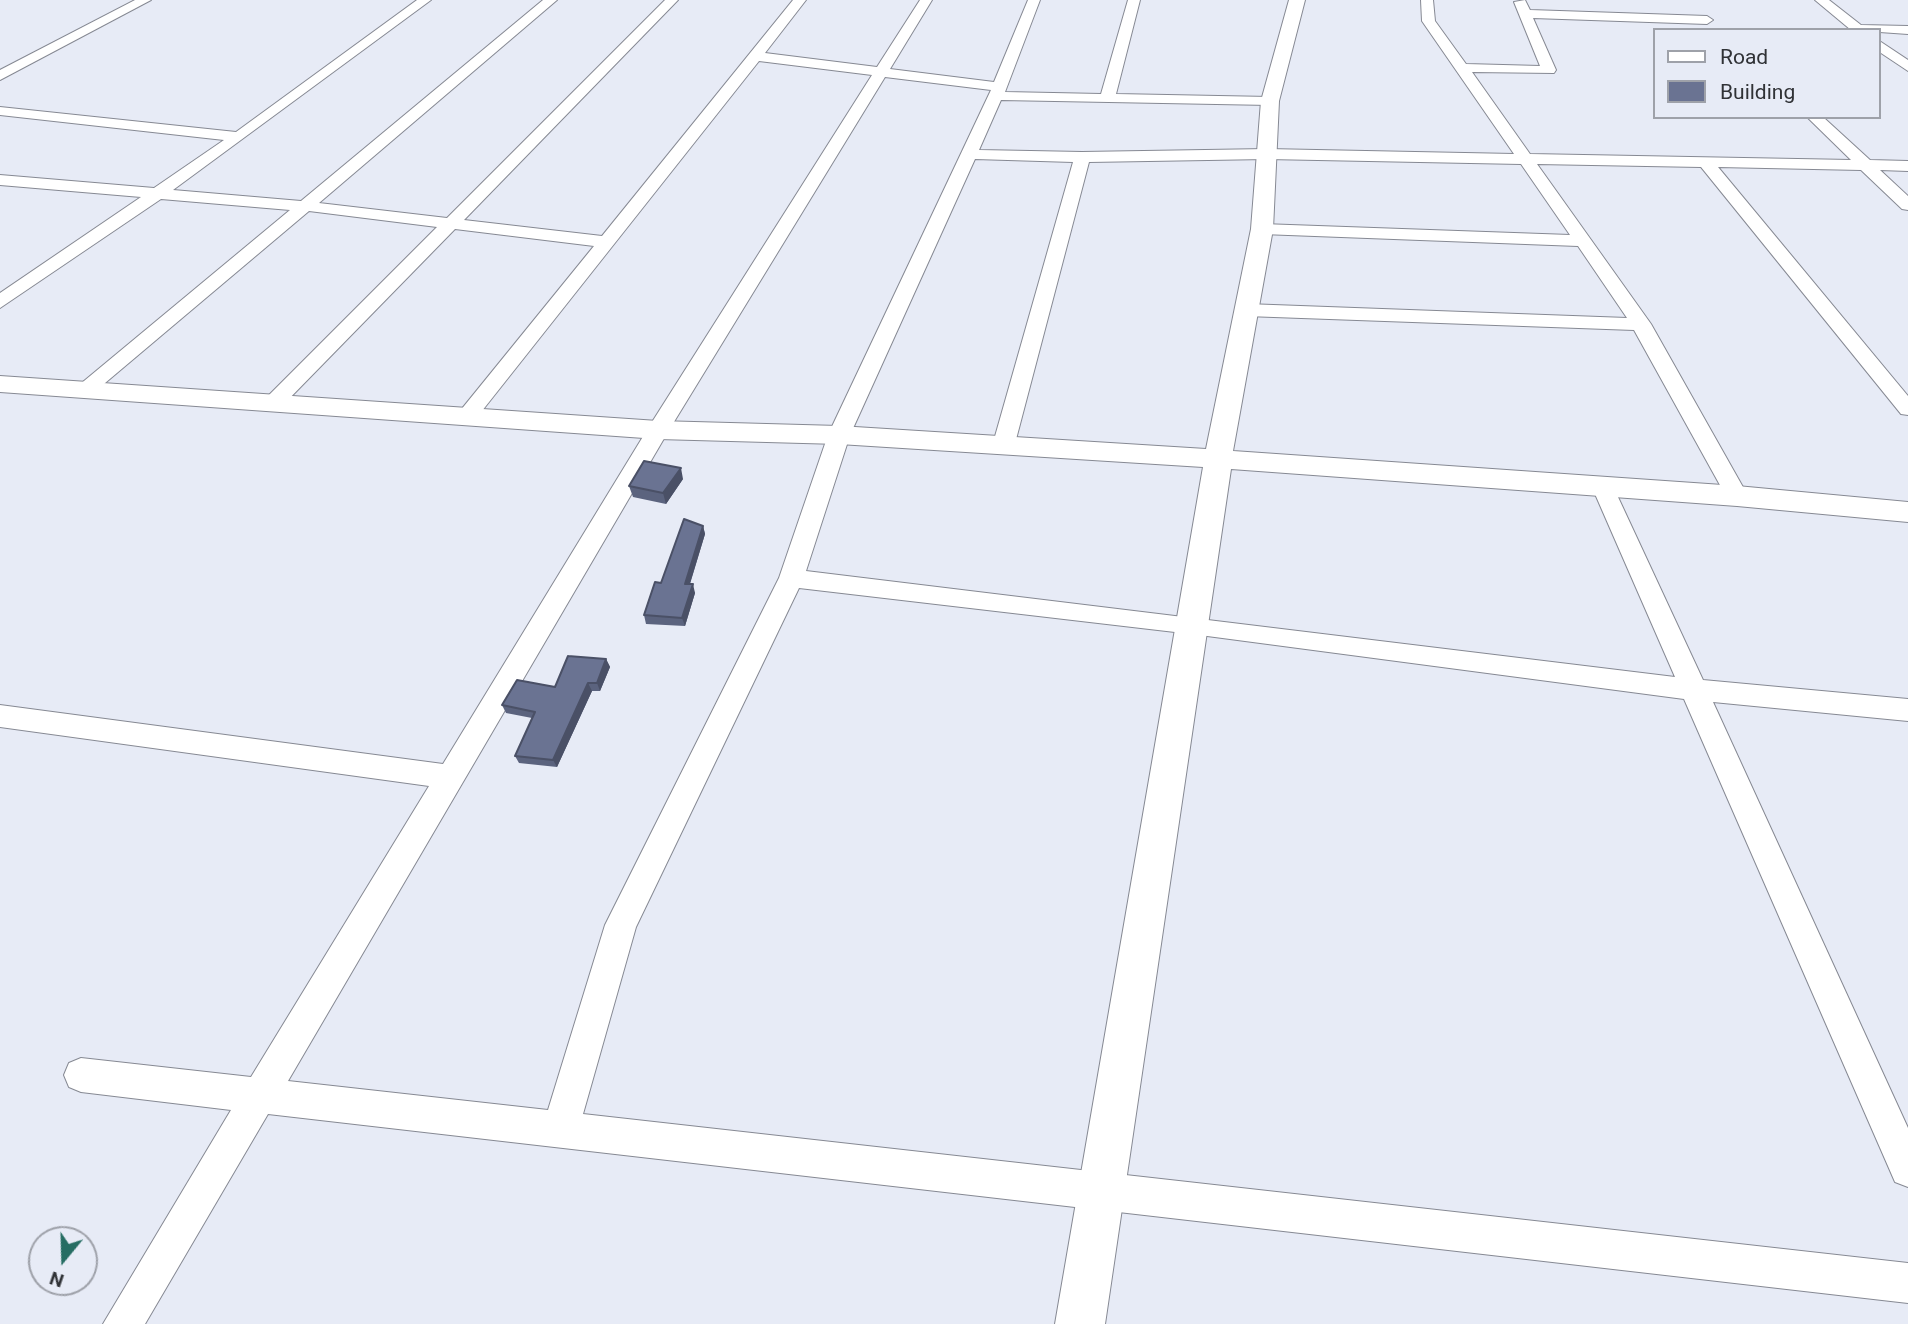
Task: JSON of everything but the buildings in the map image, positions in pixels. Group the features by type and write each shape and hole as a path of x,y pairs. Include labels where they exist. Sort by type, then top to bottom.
{"street":[{"path":"0,76 145,0"},
{"path":"0,302 239,137 425,0"},
{"path":"85,390 551,0"},
{"path":"273,403 672,0"},
{"path":"467,416 800,0"},
{"path":"123,1324 658,430 926,0"},
{"path":"560,1130 621,925 791,579 839,435 998,92 1034,0"},
{"path":"1107,100 1134,0"},
{"path":"1080,1324 1218,460 1262,229 1270,101 1297,0"},
{"path":"1427,0 1429,21 1641,324 1737,496"},
{"path":"1461,68 1549,70 1520,0"},
{"path":"1821,0 1858,28"},
{"path":"1691,7 1712,25"},
{"path":"1527,14 1712,25"},
{"path":"1880,29 1908,30"},
{"path":"1880,46 1908,67"},
{"path":"755,56 882,71 998,92 1107,100 1270,101"},
{"path":"0,111 239,137"},
{"path":"1816,119 1908,205"},
{"path":"967,154 1082,157 1267,154 1908,166"},
{"path":"1003,447 1082,157"},
{"path":"1706,163 1908,409"},
{"path":"0,180 305,206 606,242"},
{"path":"1262,229 1582,241"},
{"path":"1246,310 1641,324"},
{"path":"0,384 658,430 839,435 1218,460 1737,496 1908,512"},
{"path":"1603,487 1908,1169"},
{"path":"791,579 1192,625 1696,690 1908,710"},
{"path":"0,716 451,777"},
{"path":"81,1075 1908,1283"}]}
